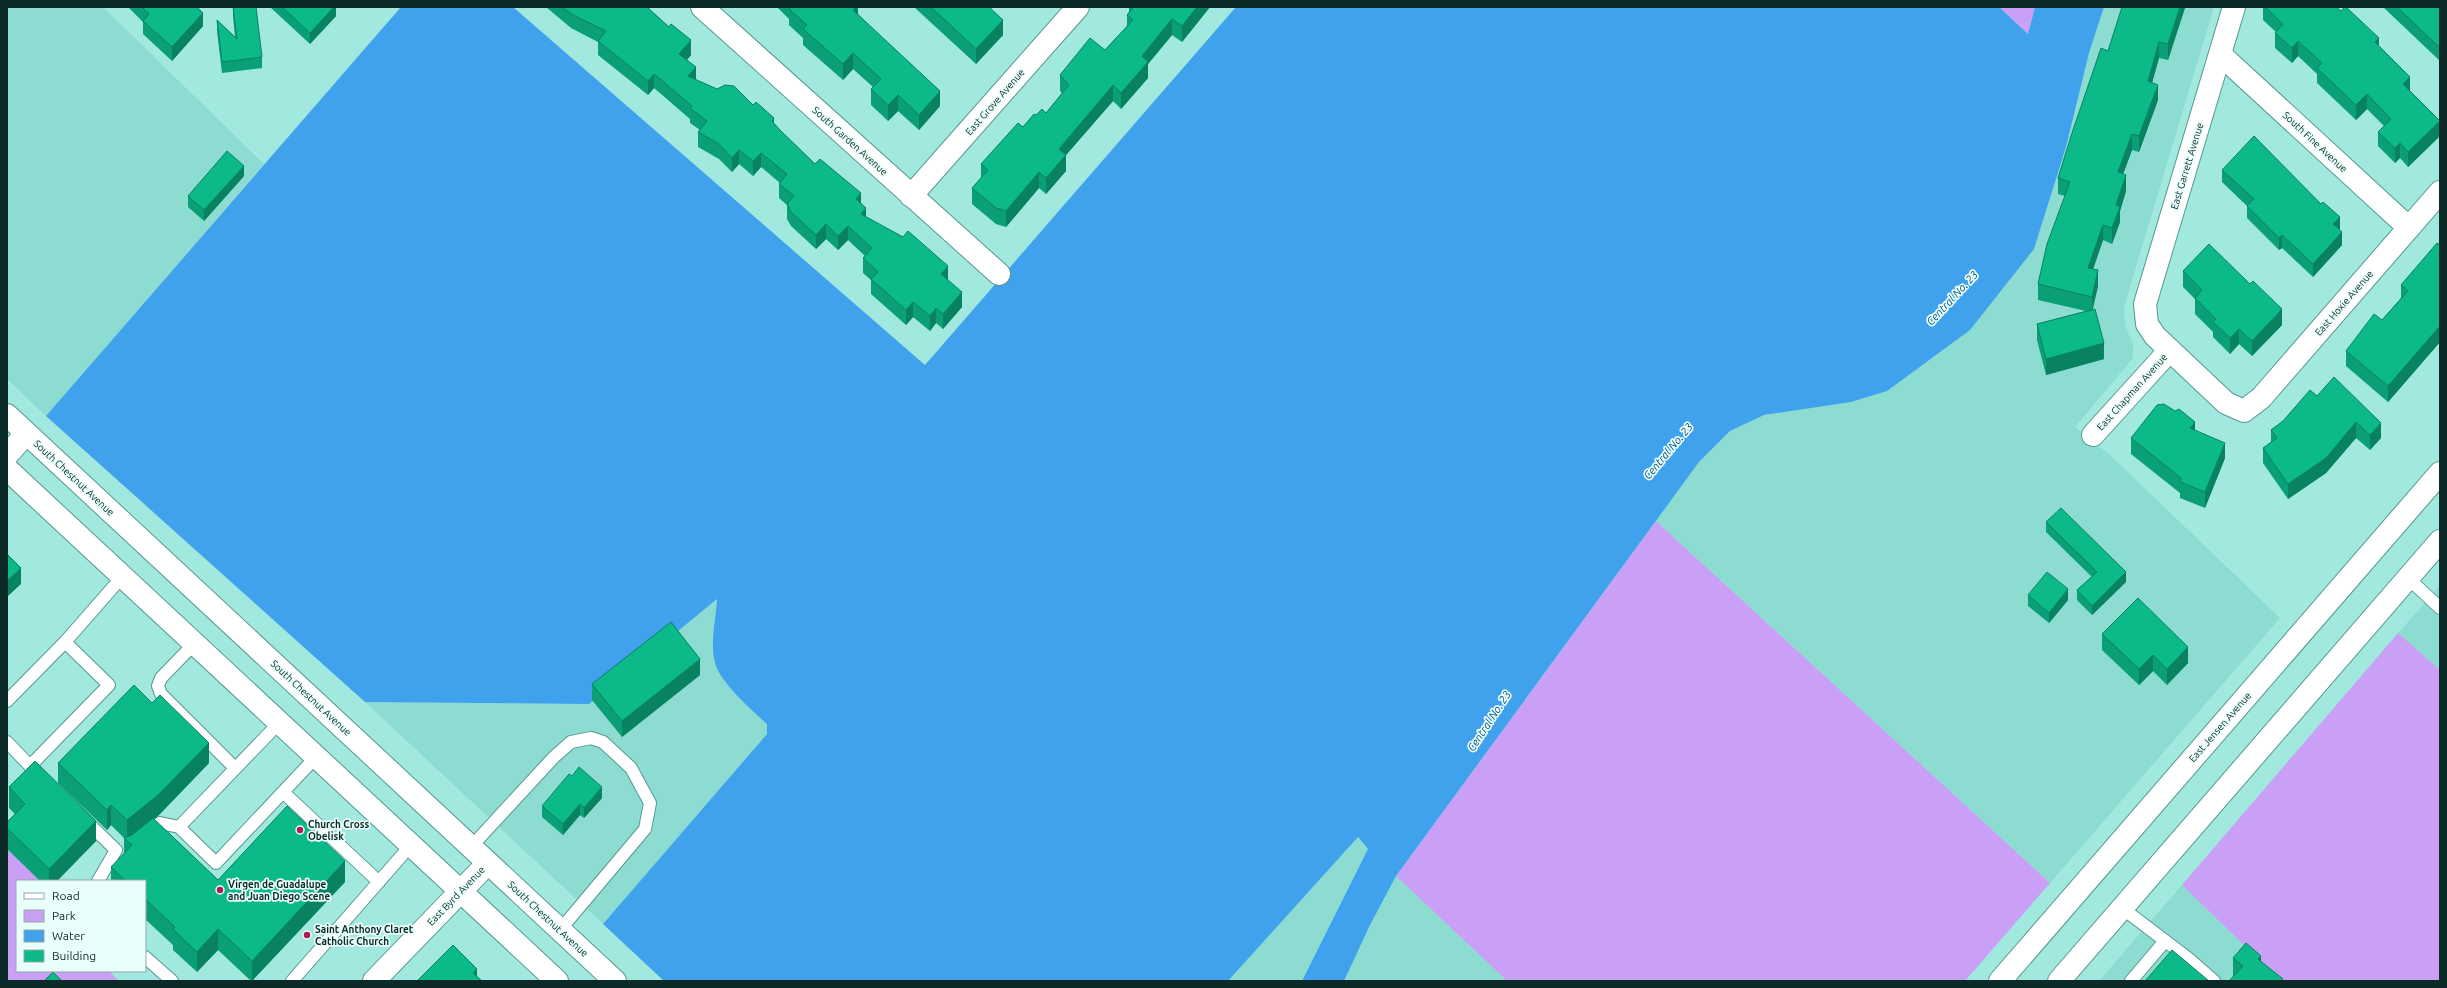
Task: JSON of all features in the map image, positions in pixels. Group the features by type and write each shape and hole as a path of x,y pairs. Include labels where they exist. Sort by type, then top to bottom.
{"main road":[{"name":"South Garden Avenue","path":"702,7 999,274"},
{"name":"East Garrett Avenue","path":"2170,350 2147,324 2145,304 2221,55 2234,7"},
{"name":"East Grove Avenue","path":"912,196 1075,8"},
{"name":"South Fine Avenue","path":"2221,55 2409,228"},
{"name":"East Hoxie Avenue","path":"2170,350 2226,403 2244,411 2262,398 2440,192"},
{"name":"East Chapman Avenue","path":"2093,435 2170,350"},
{"name":"South Chestnut Avenue","path":"7,415 615,981"},
{"path":"7,456 26,434"},
{"path":"7,468 122,577 558,981"},
{"name":"East Jensen Avenue","path":"2000,981 2440,473"},
{"path":"2059,981 2440,541"},
{"name":"East Byrd Avenue","path":"374,981 488,863"}],"lane":[{"path":"7,701 65,642 122,577"},
{"path":"2408,578 2440,608"},
{"path":"30,766 108,685 65,642"},
{"path":"194,644 161,678 158,686 161,694 235,768"},
{"path":"178,826 279,723"},
{"path":"471,847 554,757 571,742 591,738 603,742 631,768 650,803 645,829 560,930"},
{"path":"7,742 46,782"},
{"path":"138,841 160,823 178,826 216,863 316,757"},
{"path":"283,792 379,882"},
{"path":"78,814 121,850 99,880"},
{"path":"292,981 411,845"},
{"path":"2122,908 2214,981"},
{"path":"2130,981 2165,941"},
{"path":"146,958 172,981"}],"shaded area":[{"path":"7,7 103,7 264,164 46,416 7,379"},
{"path":"2104,7 2214,7 2126,300 2124,312 2126,328 2133,343 2133,358 2075,427 2111,456 2280,618 2050,883 1656,521 1699,462 1730,431 1764,415 1851,402 2034,249 2066,147 2089,53"},
{"path":"2440,586 2440,670 2398,633"},
{"path":"717,598 714,643 734,692 767,724 767,734 603,924 365,702 589,704"},
{"path":"1358,837 1368,849 1302,981 1228,981"},
{"path":"1396,876 1507,981 1344,981 1370,925"},
{"path":"2182,885 2281,981 2099,981"}],"green space":[{"path":"1999,7 2035,7 2028,34"},
{"path":"1656,521 2050,883 1965,981 1507,981 1396,876"},
{"path":"2398,633 2440,670 2440,981 2281,981 2182,885"},
{"path":"7,849 39,880 16,880 16,972 110,972 119,981 7,981"}],"water":[{"name":"Central No. 23","path":"401,7 513,7 925,365 1236,7 1999,7 2028,34 2035,7 2104,7 2089,53 2066,147 2034,249 1970,330 1887,391 1851,402 1764,415 1730,431 1699,462 1396,876 1370,925 1344,981 1302,981 1368,849 1358,837 1228,981 664,981 603,924 767,734 767,724 731,689 716,666 713,641 717,599 589,704 365,702 46,416"}],"building":[{"path":"142,7 197,7 203,13 172,47 143,21 149,14"},
{"path":"233,7 256,7 262,57 222,62 217,20 237,39"},
{"path":"282,7 334,7 310,33"},
{"path":"563,7 647,7 669,27 671,24 691,40 679,54 696,67 688,76 717,89 725,85 734,86 753,105 756,102 774,118 772,121 780,130 815,164 820,159 861,193 856,199 866,208 861,214 903,237 908,231 948,266 941,274 962,292 943,314 936,308 930,316 913,302 906,310 871,279 878,272 863,258 872,248 848,226 838,236 826,224 816,235 791,212 787,204 794,196 779,184 787,174 761,153 753,161 739,150 732,158 719,144 698,132 707,121 690,108 692,106 654,74 648,81 598,41 606,31 571,14"},
{"path":"791,7 856,7 853,10 940,91 919,115 898,95 888,105 871,89 881,79 853,53 843,64 803,29 807,25 789,9"},
{"path":"931,7 989,7 1003,20 976,49"},
{"path":"1132,7 1197,7 1182,26 1172,19 1142,56 1148,62 1121,93 1113,85 1059,149 1066,155 1046,178 1039,172 1006,211 996,208 972,188 988,170 981,164 1018,123 1023,127 1034,114 1036,115 1042,109 1046,113 1069,85 1060,75 1090,38 1105,50 1133,20 1127,15 1133,8"},
{"path":"2122,7 2180,7 2168,44 2159,42 2148,81 2158,85 2139,136 2132,134 2118,172 2126,175 2116,205 2120,207 2112,228 2103,225 2088,268 2098,270 2092,297 2038,284 2047,244 2070,182 2058,178 2101,48 2108,51"},
{"path":"2265,7 2336,7 2341,11 2346,7 2379,38 2375,42 2410,77 2403,84 2440,121 2408,152 2400,143 2395,148 2378,132 2391,119 2367,94 2356,105 2317,68 2322,63 2298,41 2292,48 2275,33 2283,24"},
{"path":"2397,7 2440,7 2440,48"},
{"path":"2254,136 2321,204 2323,202 2340,217 2333,224 2342,232 2313,264 2282,235 2279,238 2247,206 2254,199 2222,170"},
{"path":"227,151 244,166 204,210 188,196"},
{"path":"2437,243 2440,245 2440,326 2388,386 2346,351 2374,314 2382,320 2408,291 2401,285"},
{"path":"2209,244 2250,284 2253,281 2282,309 2252,341 2239,329 2230,338 2213,322 2216,319 2195,298 2202,290 2183,271"},
{"path":"2095,309 2104,343 2046,359 2037,324"},
{"path":"2334,377 2381,423 2370,435 2356,422 2326,458 2288,484 2263,448 2277,438 2271,430 2283,421 2310,390 2317,396"},
{"path":"2164,404 2175,411 2179,409 2195,422 2190,428 2225,443 2205,492 2180,482 2181,478 2131,438 2157,405"},
{"path":"2061,508 2126,572 2092,606 2077,590 2097,572 2046,522"},
{"path":"7,554 21,568 7,581"},
{"path":"2047,572 2068,589 2049,613 2028,595"},
{"path":"2138,598 2188,647 2167,669 2153,655 2139,669 2102,634"},
{"path":"671,622 700,659 622,721 592,684"},
{"path":"134,685 152,703 160,695 209,743 158,795 127,820 111,805 107,810 58,763"},
{"path":"35,761 96,821 49,869 7,828 7,822 25,804 9,787"},
{"path":"579,767 602,787 584,808 580,804 563,824 542,806 569,774 572,776"},
{"path":"287,806 345,861 252,961 218,929 197,952 173,929 175,927 146,900 146,880 125,880 111,867 132,845 124,838 132,835 153,818 218,880"},
{"path":"2246,943 2261,956 2258,959 2283,979 2282,981 2229,981 2243,966 2233,958"},
{"path":"453,945 477,969 473,973 482,981 417,981"},
{"path":"2172,950 2209,981 2145,981"},
{"path":"53,972 62,981 44,981"}],"place":[{"name":"Church Cross Obelisk","path":"300,830"},
{"name":"Virgen de Guadalupe and Juan Diego Scene","path":"220,890"},
{"name":"Saint Anthony Claret Catholic Church","path":"307,935"}]}
